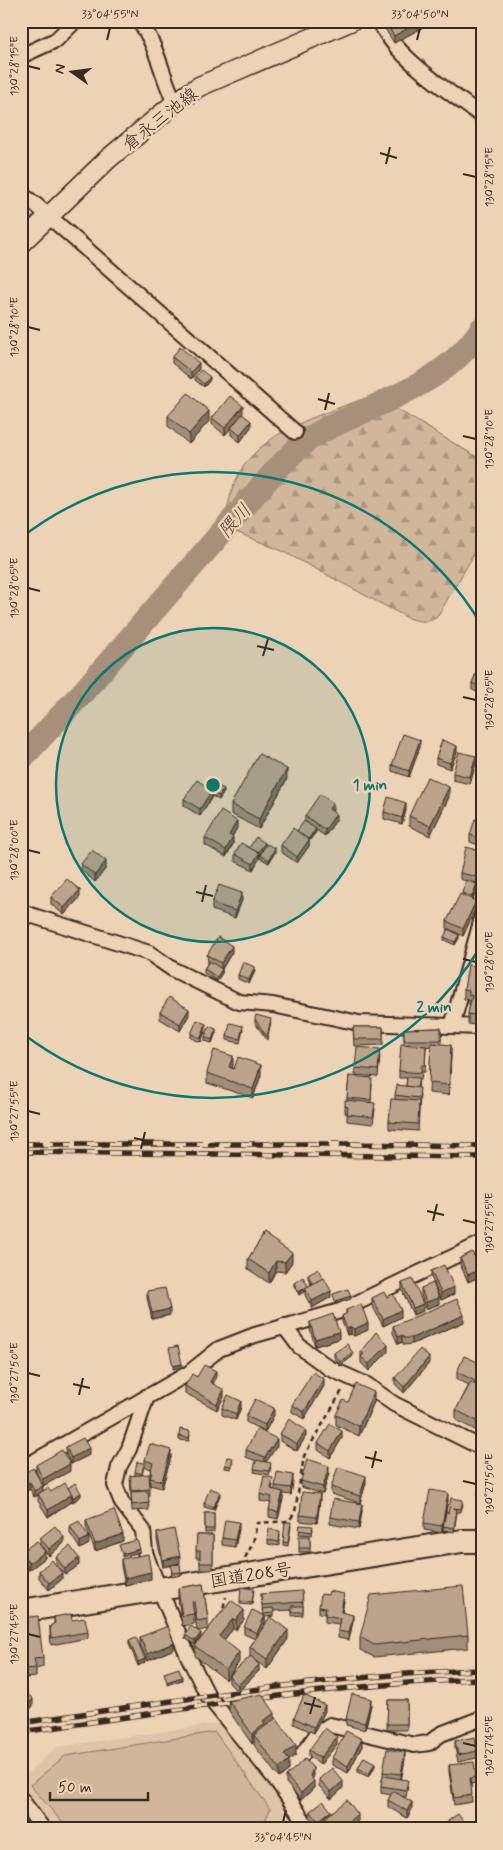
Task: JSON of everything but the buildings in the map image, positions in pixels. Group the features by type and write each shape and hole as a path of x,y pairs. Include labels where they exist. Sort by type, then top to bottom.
{"highway":[{"name":"国道208号","path":"21,1611 462,1542 482,1541"}],"main road":[{"name":"倉永三池線","path":"21,243 108,159 175,103 198,88 351,21"}],"street":[{"path":"21,56 56,40 75,21"},
{"path":"139,21 149,33 164,82 175,103"},
{"path":"380,21 383,31 401,53 482,116"},
{"path":"21,194 295,432"},
{"path":"21,912 149,952 174,970 239,1002 273,1005 359,1023 482,1027"},
{"path":"452,1026 482,918"},
{"path":"21,1469 188,1373 219,1349 284,1326 340,1311 482,1243"},
{"path":"284,1326 299,1346 329,1368 351,1377 394,1404 482,1448"},
{"path":"148,1396 129,1449 120,1467 115,1485 122,1503 143,1530 145,1552 188,1658 208,1696 280,1785 309,1829"},
{"path":"280,1785 318,1732 330,1726 414,1745 429,1742 441,1734 482,1718"},
{"path":"21,1799 43,1829"}],"path":[{"path":"220,1621 226,1595 254,1543 257,1524 288,1521 295,1512 304,1456 351,1377"}],"shaded area":[{"path":"221,1720 296,1821 280,1829 50,1829 21,1787 21,1779 56,1747 214,1724"}],"green space":[{"path":"373,395 482,460 482,541 437,617 430,621 408,618 282,551 224,527 235,482 245,464 259,449 275,436 294,426"},
{"path":"215,1732 270,1809 266,1819 241,1829 68,1829 30,1785 65,1756"}],"waterway":[{"name":"隈川","path":"21,759 83,692 275,471 294,452 315,435 406,392 428,379 467,348 482,328"},
{"path":"21,1813 31,1829"}],"railway":[{"path":"21,1144 482,1146"},
{"path":"21,1152 482,1157"},
{"path":"21,1723 309,1683 367,1677 482,1670"},
{"path":"21,1732 309,1692 367,1686 482,1679"}]}
